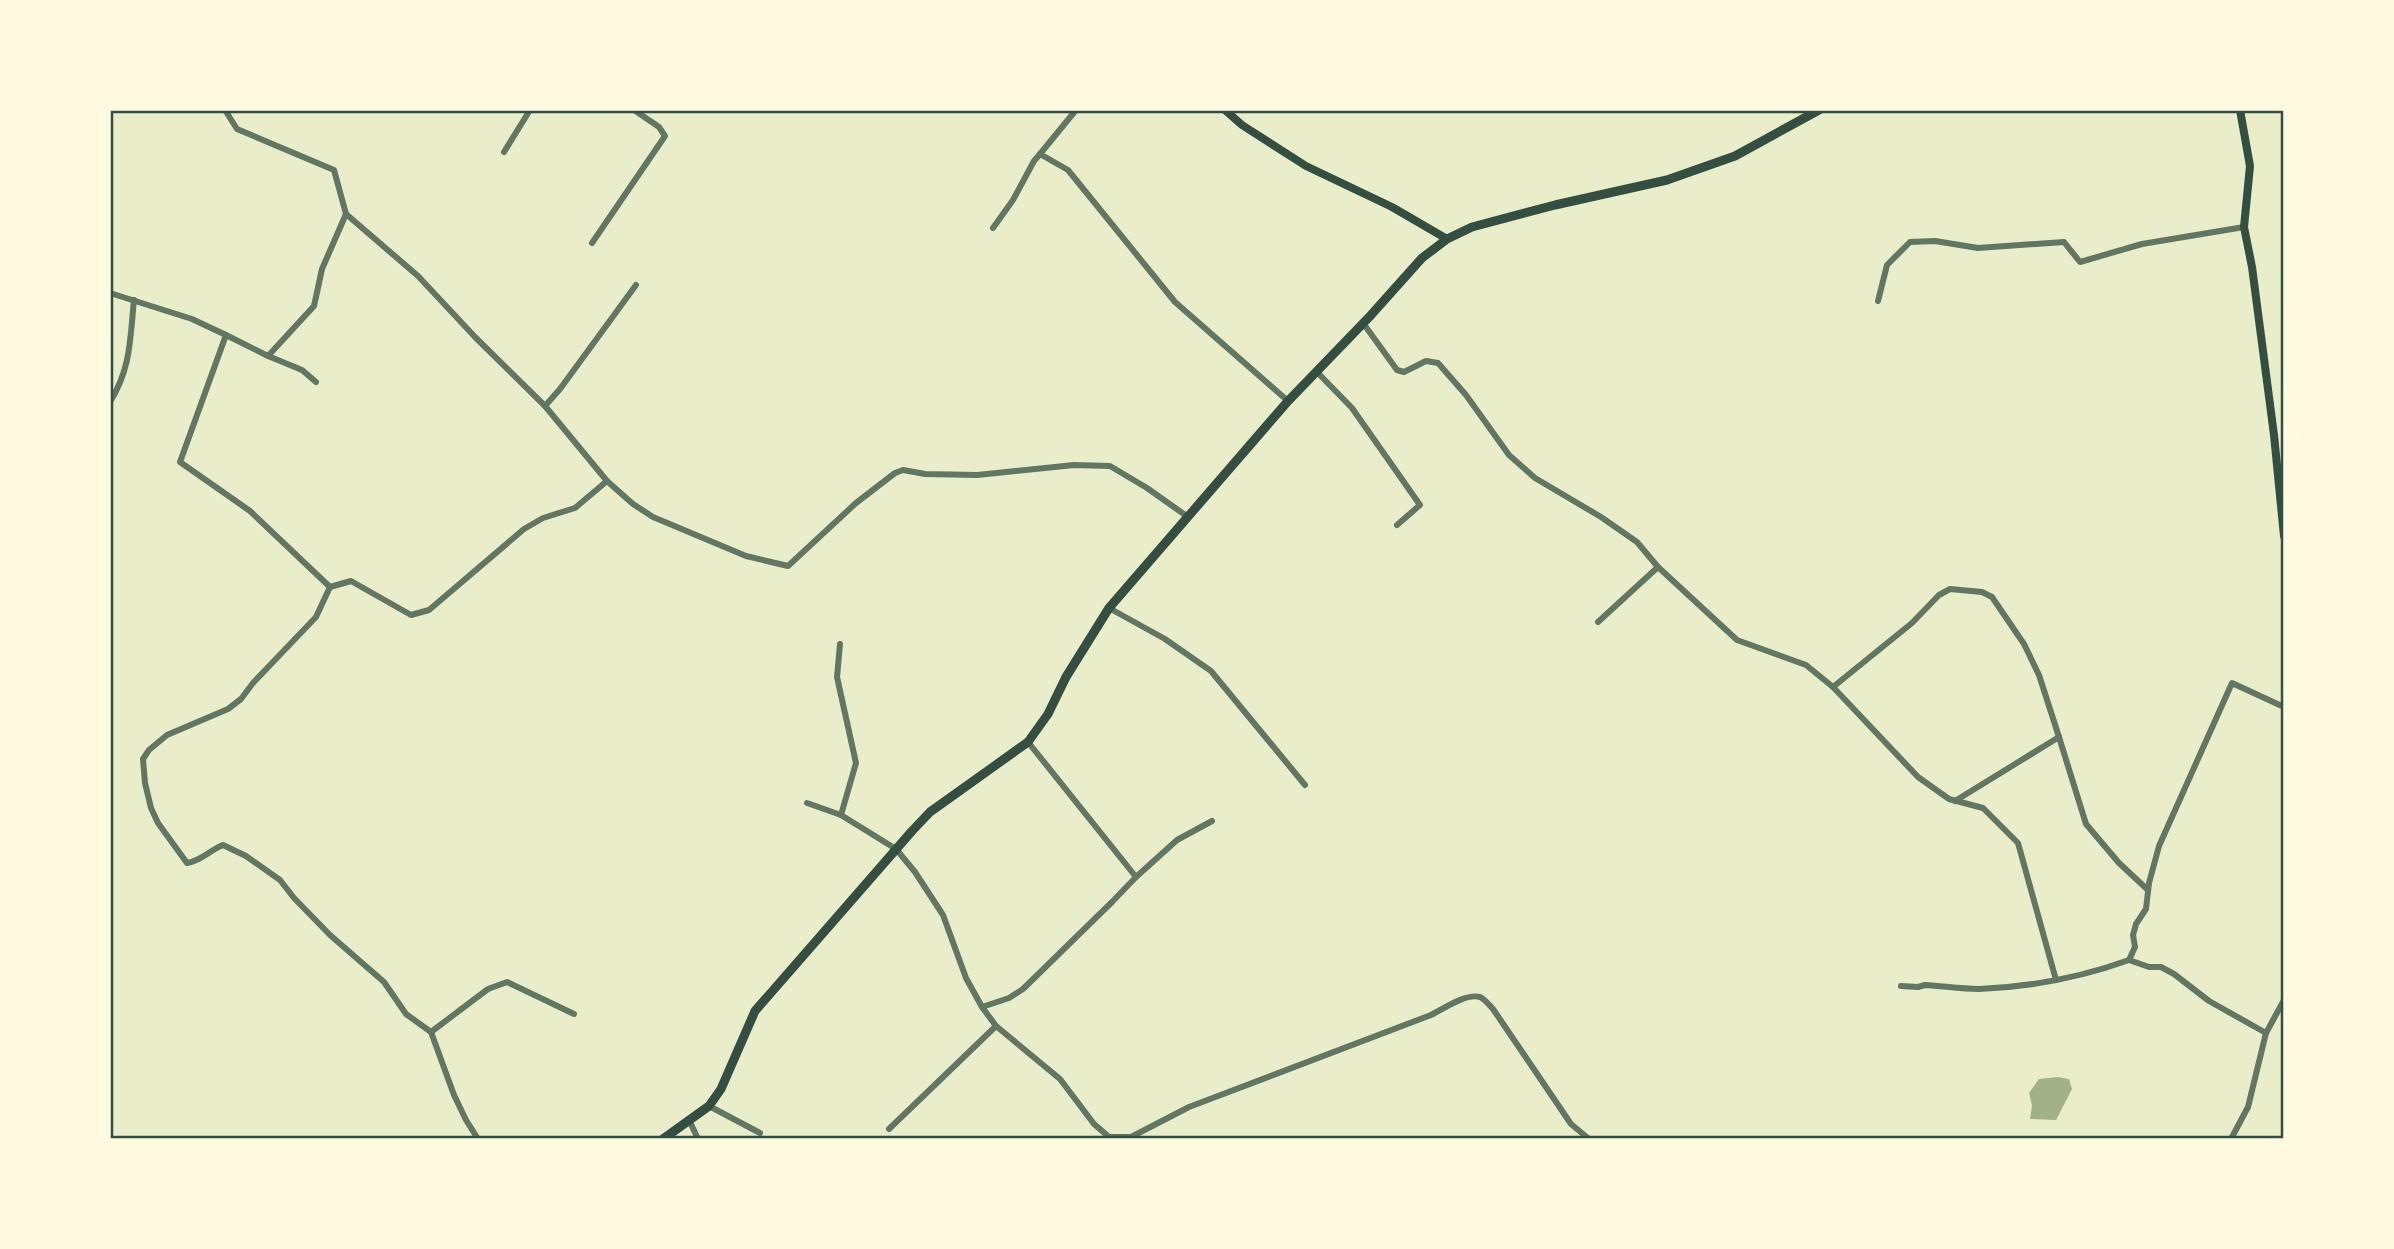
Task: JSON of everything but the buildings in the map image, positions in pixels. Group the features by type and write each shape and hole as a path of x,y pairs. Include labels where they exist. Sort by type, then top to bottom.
{"main road":[{"path":"1225,110 1242,125 1306,166 1392,207 1447,239"},
{"path":"663,1139 709,1106 721,1089 755,1011 930,812 1028,742 1048,714 1077,659 1110,608 1288,401 1422,258 1447,239 1472,227 1667,180 1723,160 1780,133 1819,110"},
{"path":"2240,110 2250,166 2244,228 2254,280 2284,537"}],"street":[{"path":"225,110 237,130 334,170 346,214 418,276 545,406 607,481 653,517 746,556 788,566 856,503 895,473 903,470 925,474 977,475 1074,465 1110,466 1188,517"},
{"path":"504,152 530,110"},
{"path":"592,243 665,136 659,127 634,110"},
{"path":"993,228 1006,212 1034,161 1076,110"},
{"path":"1040,154 1068,170 1175,302 1288,401"},
{"path":"268,356 314,306 322,269 346,214"},
{"path":"1878,301 1887,265 1910,242 1935,241 1978,248 2064,242 2080,262 2142,244 2244,228"},
{"path":"545,406 636,285"},
{"path":"110,293 192,319 302,370 316,382"},
{"path":"110,402 127,366 134,300"},
{"path":"1363,323 1397,370 1404,372 1426,361 1438,363 1466,395 1509,455 1535,478 1637,542 1658,567 1737,640 1807,665 1833,687 1918,777 1949,799 1983,808 2018,844 2056,980"},
{"path":"226,335 180,462 250,511 330,587"},
{"path":"1316,371 1352,408 1420,505 1397,525"},
{"path":"478,1139 454,1096 431,1032 406,1014 384,982 330,935 280,880 246,856 223,845 197,861 187,863 151,808 143,759 149,750 167,735 228,709 241,699 316,617 330,587 351,581 411,615 429,610 524,529 542,518 575,508 607,481"},
{"path":"1598,622 1658,567"},
{"path":"1833,687 1912,623 1939,595 1950,589 1992,597 2024,644 2039,675 2086,824 2119,863 2148,890"},
{"path":"1110,608 1165,639 1211,671 1305,785"},
{"path":"840,644 837,677 856,763 841,815"},
{"path":"2129,960 2135,947 2133,935 2136,924 2146,909 2159,846 2232,683 2284,707"},
{"path":"1955,801 2059,737"},
{"path":"1028,742 1136,877"},
{"path":"807,803 841,815 896,849 915,872 943,915 966,978 996,1026 1060,1079 1094,1124 1109,1137 1131,1138 1189,1107 1476,997 1484,999 1493,1009 1571,1124 1589,1139"},
{"path":"982,1007 1009,998 1023,989 1177,840 1212,821"},
{"path":"1901,986 1978,989 2056,980 2129,960 2149,967 2161,967 2209,1001 2266,1033"},
{"path":"431,1032 488,989 507,982 574,1014"},
{"path":"2231,1139 2248,1107 2266,1033 2284,1000"},
{"path":"889,1129 996,1026"},
{"path":"709,1106 760,1133"},
{"path":"690,1122 698,1139"}],"shaded area":[{"path":"2039,1079 2069,1079 2072,1089 2056,1120 2030,1119 2032,1106 2029,1093"}]}
